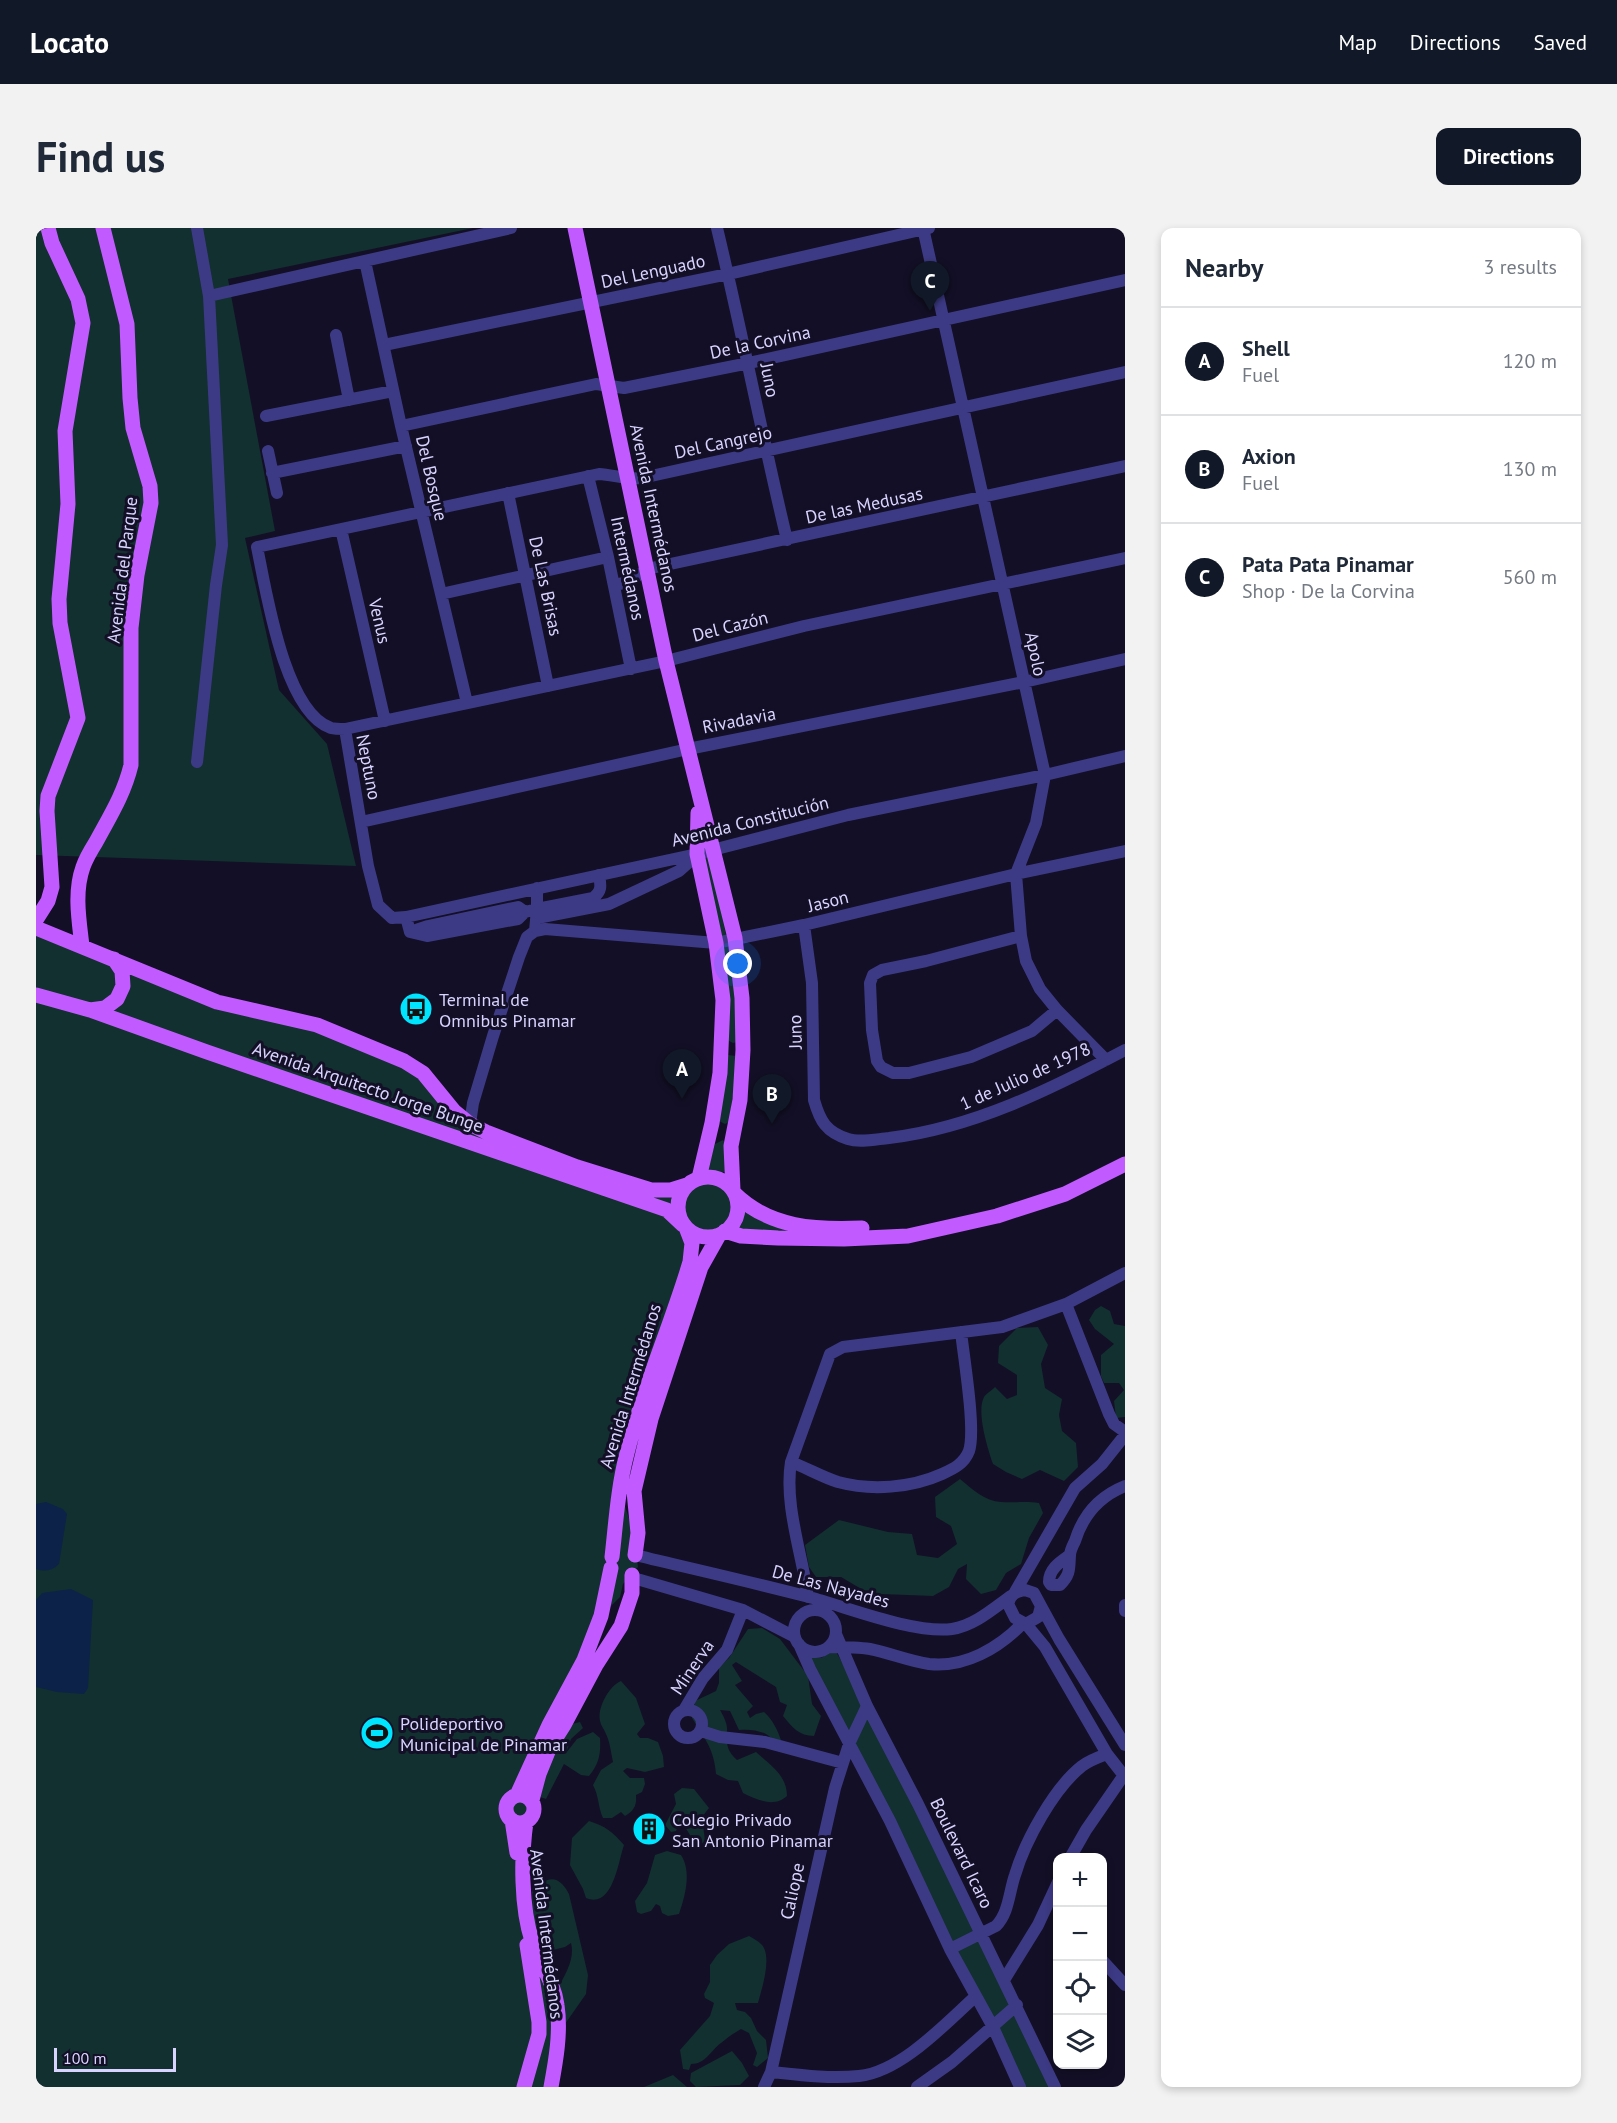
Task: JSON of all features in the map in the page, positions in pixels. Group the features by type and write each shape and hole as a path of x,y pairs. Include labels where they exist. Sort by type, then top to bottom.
{"main road":[{"path":"36,920 48,901 52,887 48,796 78,718 60,623 59,599 68,504 65,431 83,323 78,299 52,243 48,228"},
{"name":"Avenida del Parque","path":"82,946 79,881 83,865 117,805 127,783 131,765 131,628 137,575 151,503 148,473 133,428 127,324 103,228"},
{"name":"Avenida Intermédanos","path":"575,228 666,661 735,938 742,998 743,1050 740,1100 731,1146 734,1192"},
{"name":"Avenida Intermédanos","path":"693,1181 710,1132 720,1073 723,1000 716,943 698,854 698,795"},
{"name":"Avenida Arquitecto Jorge Bunge","path":"36,928 217,1002 317,1025 404,1061 423,1072 454,1110 470,1124 486,1132 577,1167 651,1190 671,1190 693,1181"},
{"path":"90,1010 105,1008 117,999 123,986 123,979 122,971 114,959"},
{"name":"Avenida Arquitecto Jorge Bunge","path":"36,995 90,1010 667,1210 685,1227"},
{"path":"722,1050 743,1050"},
{"path":"710,1132 733,1135"},
{"path":"1125,1154 1062,1185 998,1206 941,1221 895,1227 845,1229 785,1223 765,1216 718,1178 693,1181 678,1200 677,1208 685,1227 703,1237 722,1233 778,1238 844,1239 908,1236 997,1216 1065,1194 1125,1164"},
{"path":"524,1798 539,1774 550,1747 592,1672 621,1626 632,1593 632,1575 638,1565 635,1555 638,1533 634,1491 651,1419 701,1268 722,1233 733,1224 737,1215 738,1204 734,1192"},
{"name":"Avenida Intermédanos","path":"524,1798 549,1725 584,1660 601,1616 611,1562 619,1489 627,1453 690,1262 692,1243 685,1227"},
{"path":"632,1575 620,1577 611,1562 622,1550 635,1555"},
{"path":"512,1797 524,1798 534,1810 533,1815 519,1821 507,1816 506,1804 512,1797"},
{"name":"Avenida Intermédanos","path":"519,1821 519,1860 525,1934 539,2022 539,2034 524,2087"},
{"name":"Avenida Intermédanos","path":"519,1821 528,1927 537,1955 551,1982 559,2017 551,2087"}],"street":[{"path":"197,228 209,296 222,545 197,762"},
{"path":"209,296 511,228"},
{"name":"Juno","path":"717,228 748,363 765,451 787,540"},
{"name":"Del Lenguado","path":"384,345 728,274 925,228"},
{"name":"Apolo","path":"925,228 962,406 1045,775 1036,823 1016,874 1021,936 1030,973 1040,989 1057,1010 1106,1060"},
{"name":"Del Bosque","path":"365,261 401,426 467,704"},
{"name":"De la Corvina","path":"401,426 596,384 624,388 748,363 1125,280"},
{"path":"336,335 349,400"},
{"name":"Del Cangrejo","path":"257,547 598,474 629,479 642,478 1125,372"},
{"path":"267,416 393,391"},
{"path":"272,473 406,446"},
{"path":"268,452 277,493"},
{"name":"De las Medusas","path":"614,585 629,582 647,569 1125,466"},
{"name":"Intermédanos","path":"588,476 608,557 631,669"},
{"name":"De Las Brisas","path":"508,494 548,686"},
{"name":"Venus","path":"341,529 385,721"},
{"name":"Neptuno","path":"257,547 276,638 289,678 303,702 321,723 331,728 345,729 368,866 378,905 384,913"},
{"path":"441,594 608,557"},
{"name":"Del Cazón","path":"345,729 631,669 804,626 1125,558"},
{"name":"Rivadavia","path":"361,822 688,748 1024,682 1125,659"},
{"name":"Avenida Constitución","path":"384,913 392,918 406,917 698,854 848,815 1045,775 1125,756"},
{"name":"Jason","path":"536,919 545,929 716,943 1125,851"},
{"path":"406,917 410,932 427,936 518,919 525,912 536,919 609,904 679,871 698,854"},
{"path":"536,919 593,898 599,893 601,887 599,875"},
{"path":"470,1124 473,1103 515,968 536,919 537,888"},
{"name":"Juno","path":"804,925 812,983 814,1100 819,1117 833,1132"},
{"path":"1021,936 882,970 873,975 870,983 872,1030 877,1061 894,1073 901,1073 971,1057 1032,1031 1057,1010"},
{"name":"1 de Julio de 1978","path":"833,1132 850,1140 870,1140 907,1136 951,1127 1015,1103 1125,1050"},
{"path":"1020,2087 993,2027 950,1949 890,1821 797,1641 794,1628 808,1597 790,1490 791,1462 830,1354 843,1347 1002,1328 1066,1304 1125,1273"},
{"path":"1066,1304 1109,1414 1114,1424 1125,1434"},
{"path":"791,1462 837,1481 858,1486 881,1487 925,1482 960,1465 969,1452 972,1435 961,1332"},
{"name":"De Las Nayades","path":"635,1555 808,1597 907,1625 953,1629 976,1620 1013,1594 1075,1488 1102,1464 1125,1434"},
{"path":"1070,1555 1081,1526 1096,1504 1107,1495 1125,1486"},
{"path":"632,1575 637,1579 743,1610 797,1641 808,1651 835,1647 869,1649 931,1664 950,1664 980,1655 1038,1617 1041,1606"},
{"path":"1072,1853 1123,1770 1107,1754 1045,1647 1025,1624 1015,1618 1009,1609 1009,1600 1013,1594 1025,1590 1037,1597 1059,1639 1125,1745"},
{"path":"808,1597 829,1614 835,1623 835,1647"},
{"path":"1125,1605 1125,1611"},
{"name":"Minerva","path":"684,1710 703,1678 727,1650 743,1610"},
{"path":"798,1618 813,1610 824,1611"},
{"name":"Boulevard Icaro","path":"835,1647 918,1804 1055,2087"},
{"name":"Caliope","path":"764,2087 771,2072 819,1853 843,1763 849,1744 867,1706"},
{"path":"684,1710 698,1714 702,1722 701,1731 689,1739 680,1736 674,1729 676,1715 684,1710"},
{"path":"701,1731 720,1737 765,1742 843,1763"},
{"path":"950,1949 996,1926 1002,1920 1015,1875 1030,1836 1061,1789 1082,1766 1107,1754"},
{"path":"1004,1980 1053,1905"},
{"path":"1103,1961 1125,1985"},
{"path":"771,2072 814,2076 861,2076 883,2069 906,2056 976,1996"},
{"path":"917,2087 952,2062 1017,2005"}],"green space":[{"path":"36,228 473,228 228,279 275,531 245,538 279,690 327,744 356,866 36,855"},
{"path":"706,857 710,860 726,935 722,938 704,859"},
{"path":"36,933 106,960 118,977 114,990 107,998 89,1003 66,999 36,989"},
{"path":"728,946 733,950 737,1042 733,1043 729,1041 723,948"},
{"path":"129,971 295,1024 394,1063 414,1074 470,1129 678,1191 674,1199 674,1210 109,1011 129,989"},
{"path":"36,1000 90,1010 667,1210 692,1243 619,1489 633,1530 638,1567 623,1584 620,1597 601,1616 530,1819 525,1920 559,1986 571,1960 571,1943 549,1951 543,1945 534,1923 532,1890 547,1880 552,1879 561,1883 569,1894 588,1975 586,1994 565,2024 551,2087 36,2087"},
{"path":"728,1055 736,1056 738,1062 729,1122 725,1124 719,1121"},
{"path":"723,1140 725,1143 725,1172 707,1171 715,1144"},
{"path":"702,1181 712,1181 725,1188 732,1201 732,1211 725,1224 712,1231 702,1231 693,1227 686,1220 682,1211 682,1201 686,1192 693,1185"},
{"path":"745,1209 769,1224 796,1232 738,1230"},
{"path":"1101,1306 1110,1311 1114,1324 1125,1326 1125,1417 1116,1418 1114,1401 1124,1390 1119,1383 1104,1383 1101,1376 1101,1355 1114,1344 1095,1329 1089,1320 1095,1310"},
{"path":"1038,1327 1048,1345 1041,1364 1045,1388 1062,1399 1059,1415 1062,1431 1076,1443 1078,1467 1064,1481 1040,1470 1022,1479 993,1464 984,1430 981,1412 985,1396 995,1387 1007,1399 1017,1395 1017,1375 998,1363 999,1346 1017,1328"},
{"path":"960,1479 979,1494 995,1501 1039,1503 1043,1513 1029,1538 1021,1564 1006,1573 996,1590 981,1594 966,1579 967,1564 958,1569 949,1587 933,1596 881,1594 863,1590 841,1577 816,1577 809,1567 805,1545 839,1520 888,1532 912,1534 917,1555 938,1558 957,1544 951,1526 936,1517 935,1497"},
{"path":"762,1628 780,1639 808,1676 812,1704 821,1716 814,1736 800,1733 783,1716 787,1705 780,1702 776,1687 736,1662 732,1665 742,1681 735,1685 753,1706 747,1712 750,1718 764,1712 770,1718 781,1740 756,1731 739,1730 730,1711 720,1710 727,1726 728,1746 737,1760 756,1752 777,1771 784,1782 787,1796 777,1802 760,1800 743,1793 738,1781 728,1780 716,1774 711,1751 692,1718 695,1701 716,1691 719,1683 719,1667 729,1658 748,1629"},
{"path":"835,1650 867,1706 1055,2087 1019,2087 807,1654 821,1658"},
{"path":"621,1681 636,1698 645,1724 637,1734 640,1738 658,1742 664,1767 645,1772 627,1768 623,1771 630,1778 644,1778 645,1784 642,1792 636,1795 633,1810 625,1816 621,1812 612,1818 603,1818 593,1785 601,1770 613,1762 608,1740 600,1723 600,1710 608,1692"},
{"path":"580,1722 583,1728 571,1739 566,1753 577,1739 593,1732 600,1738 600,1754 595,1767 589,1776 581,1775 564,1764 546,1799 540,1797 551,1759 572,1724"},
{"path":"682,1788 694,1789 709,1808 702,1817 705,1841 696,1849 689,1849 690,1835 685,1827 678,1826 676,1831 671,1832 665,1825 676,1804 674,1794"},
{"path":"589,1821 608,1830 624,1845 613,1882 602,1897 595,1900 586,1898 570,1865 572,1838"},
{"path":"667,1851 681,1855 686,1869 685,1892 679,1914 668,1916 662,1913 660,1906 656,1904 651,1911 641,1914 637,1912 635,1901 647,1883 655,1855"},
{"path":"749,1936 760,1943 764,1949 766,1964 764,1981 758,2003 735,2003 737,2010 745,2012 751,2018 757,2031 766,2040 768,2058 757,2067 753,2065 757,2053 749,2033 741,2029 700,2062 691,2064 689,2070 683,2069 680,2050 710,2016 714,2003 705,1998 704,1994 710,1982 710,1965 729,1944"},
{"path":"732,2051 749,2076 740,2085 696,2087 690,2081 691,2073"},
{"path":"673,2075 687,2087 644,2087"}],"water":[{"path":"46,1502 63,1509 67,1514 59,1564 45,1571 36,1569 36,1504"},
{"path":"71,1589 93,1600 88,1688 84,1694 57,1692 36,1687 36,1600 42,1593"}],"place":[{"name":"Pata Pata Pinamar","path":"930,311"},
{"name":"Terminal de Omnibus Pinamar","path":"416,1009"},
{"name":"Shell","path":"682,1099"},
{"name":"Axion","path":"772,1124"},
{"name":"Polideportivo Municipal de Pinamar","path":"377,1733"},
{"name":"Colegio Privado San Antonio Pinamar","path":"649,1829"}]}
